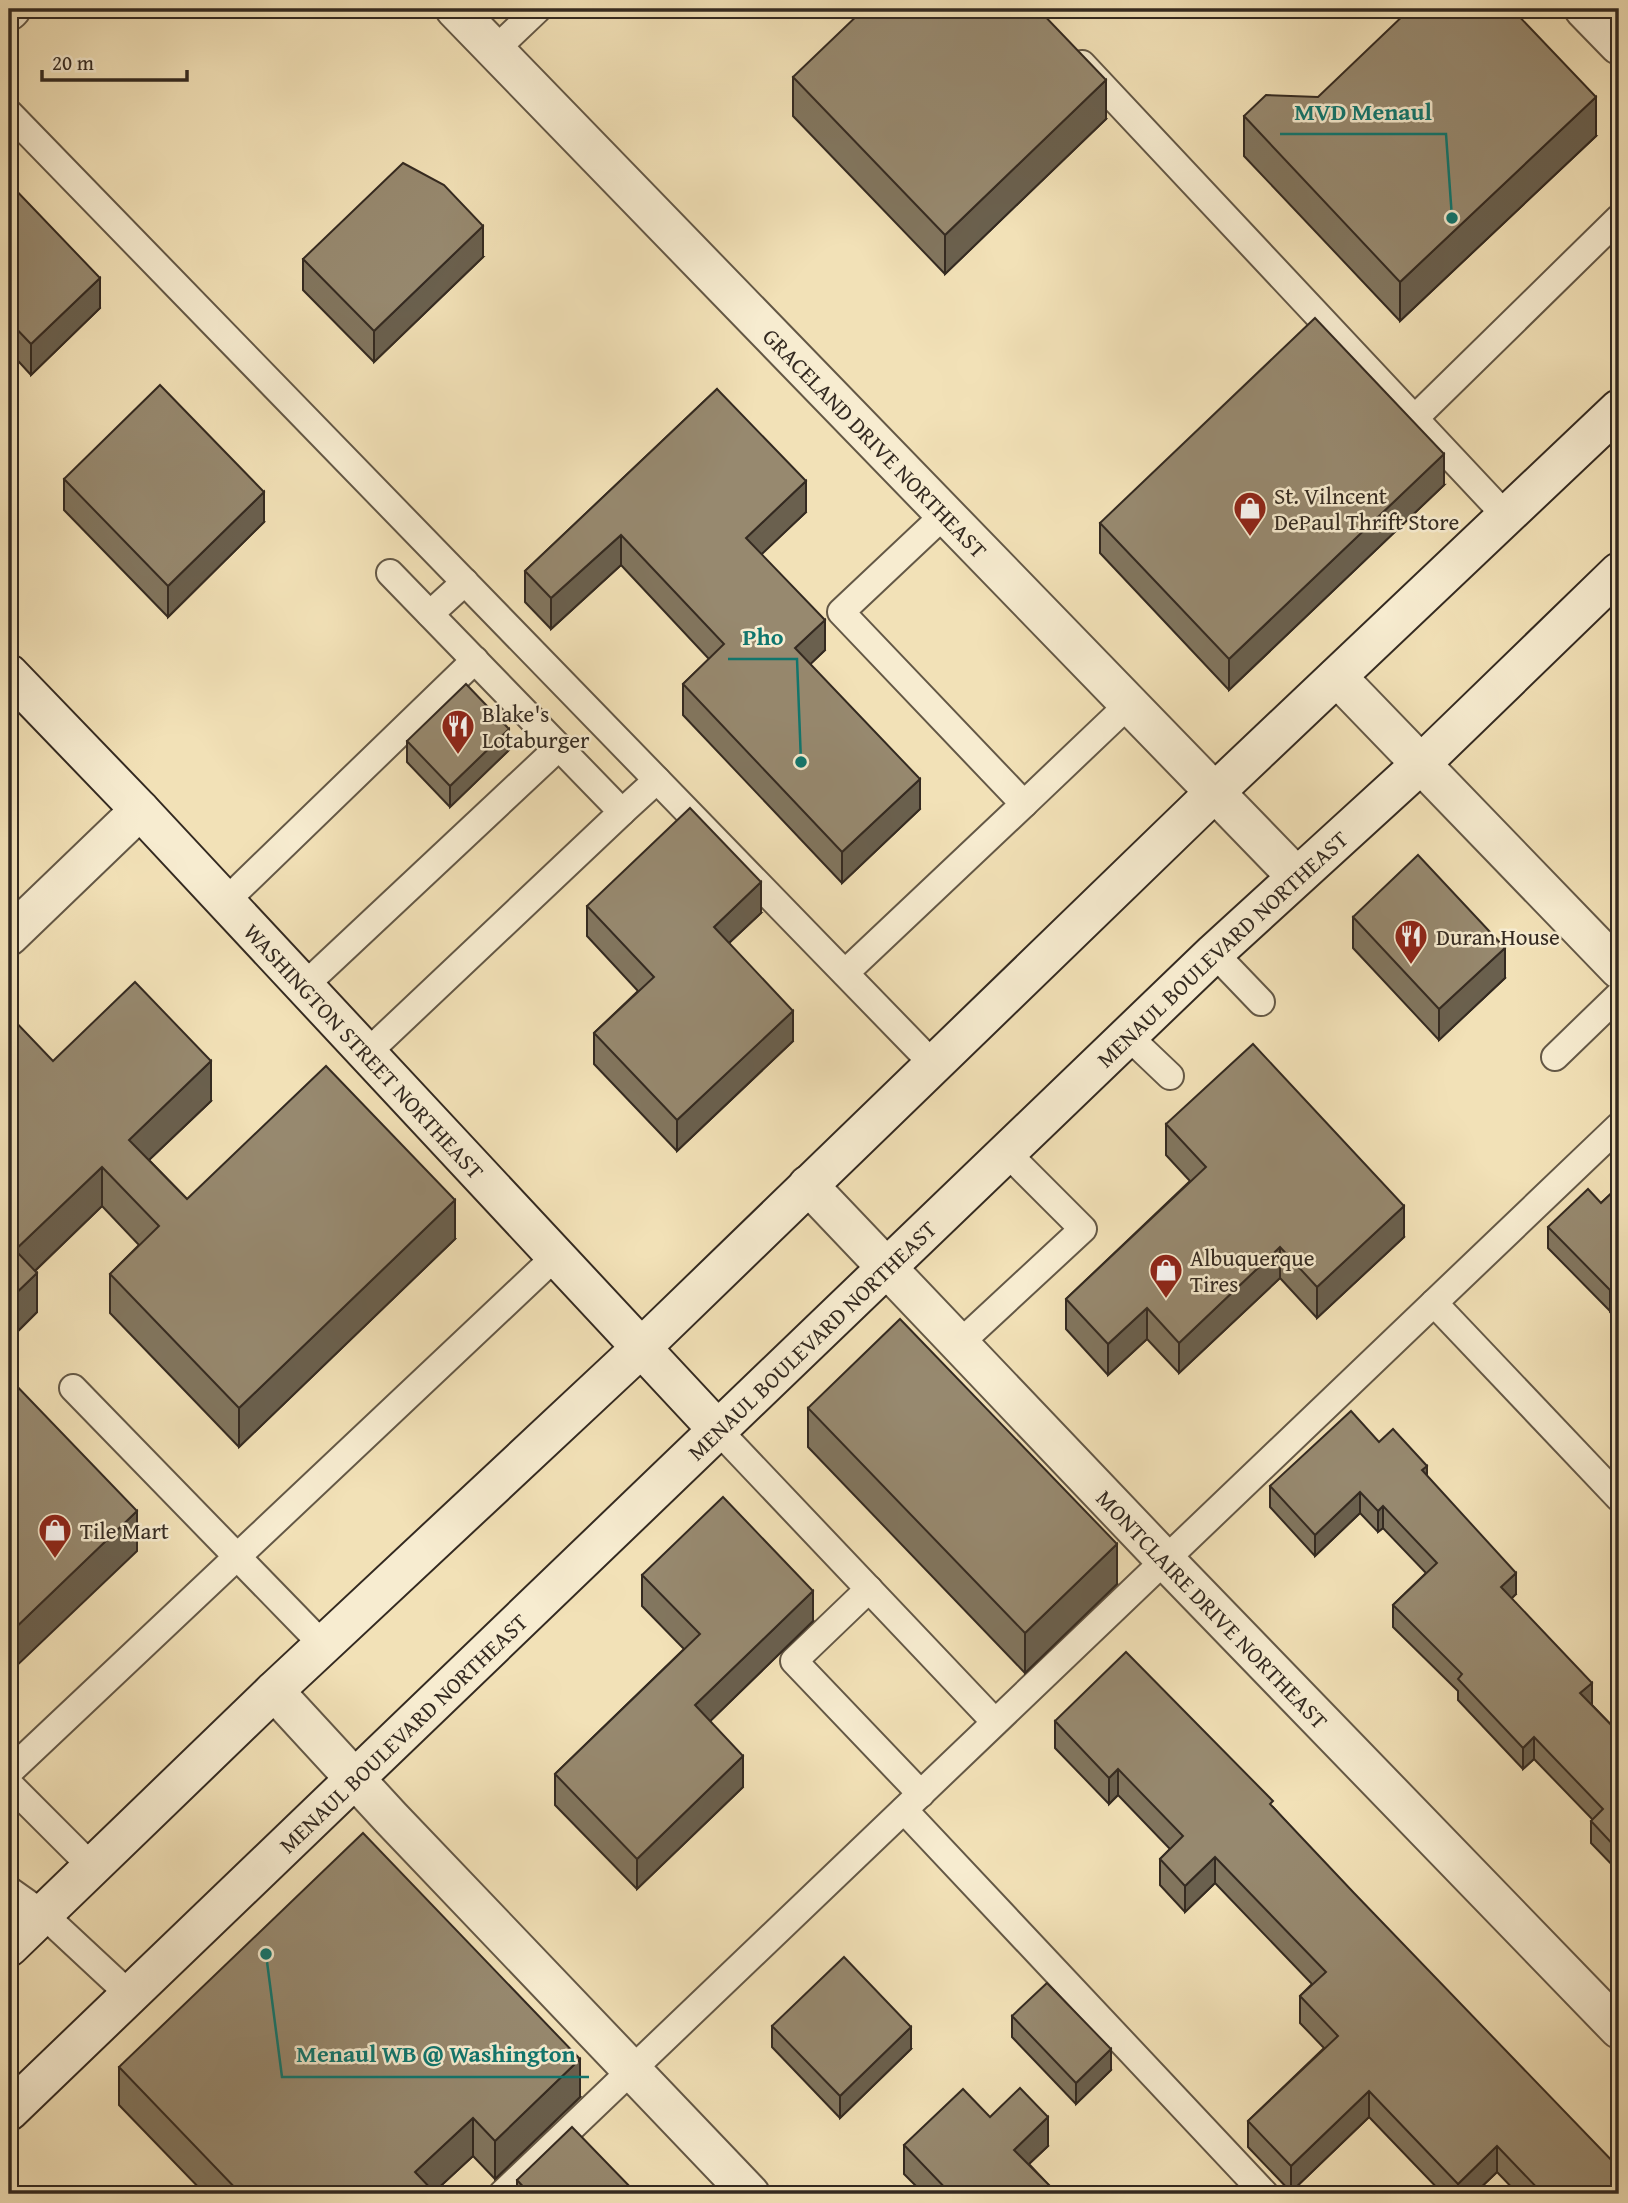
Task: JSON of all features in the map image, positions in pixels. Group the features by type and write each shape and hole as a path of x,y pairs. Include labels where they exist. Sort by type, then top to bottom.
{"street":[{"name":"GRACELAND DRIVE NORTHEAST","path":"455,9 1296,876"},
{"path":"1584,9 1619,45"},
{"path":"9,1947 274,1691 642,1347 1214,793 1619,409"},
{"name":"MENAUL BOULEVARD NORTHEAST","path":"9,2112 1214,953 1422,763 1619,572"},
{"name":"WASHINGTON STREET NORTHEAST","path":"9,674 226,901 717,1429"},
{"path":"1337,677 1619,969"},
{"path":"9,936 140,810"},
{"name":"MONTCLAIRE DRIVE NORTHEAST","path":"808,1185 1165,1560 1619,2029"},
{"path":"274,1691 750,2194"}],"lane":[{"path":"495,50 538,9"},
{"path":"1068,49 1507,517"},
{"path":"9,113 933,1064"},
{"path":"1415,418 1619,218"},
{"path":"945,514 841,612 1024,804"},
{"path":"390,573 622,812"},
{"path":"430,614 465,582"},
{"path":"226,901 475,660"},
{"path":"845,974 1129,704"},
{"path":"304,986 559,747"},
{"path":"367,1053 657,780"},
{"path":"1214,953 1261,1002"},
{"path":"1555,1057 1619,995"},
{"path":"1128,1036 1170,1076"},
{"path":"502,2194 1619,1125"},
{"path":"959,1344 1083,1229 1007,1153"},
{"path":"9,1772 556,1256"},
{"path":"1434,1303 1619,1498"},
{"path":"73,1388 323,1645"},
{"path":"717,1429 995,1722"},
{"path":"869,1589 794,1661 913,1802 1265,2194"},
{"path":"9,1784 92,1867"},
{"path":"9,1890 43,1914 130,1995"}],"building":[{"path":"864,9 1038,9 1106,80 945,235 793,77"},
{"path":"1410,9 1512,9 1596,97 1400,282 1244,116 1266,95 1318,97"},
{"path":"403,163 444,185 483,226 374,331 303,259"},
{"path":"9,183 100,278 31,344 9,321"},
{"path":"1315,318 1444,454 1229,659 1100,523"},
{"path":"160,385 264,492 168,586 64,479"},
{"path":"717,389 806,481 746,538 825,620 795,648 920,779 842,852 683,684 724,644 621,535 551,598 525,571"},
{"name":"Blake's Lotaburger","path":"466,684 509,729 450,786 407,741"},
{"path":"690,808 761,882 714,927 793,1011 677,1120 594,1033 654,977 587,906"},
{"path":"1418,855 1505,948 1439,1009 1353,917"},
{"path":"135,982 211,1061 129,1140 187,1199 326,1066 455,1200 239,1408 110,1274 159,1226 102,1167 15,1250 37,1273 9,1300 9,1015 53,1061"},
{"path":"1253,1044 1404,1206 1317,1287 1280,1247 1179,1343 1147,1308 1108,1344 1066,1299 1206,1167 1166,1124"},
{"path":"1619,1186 1619,1281 1610,1290 1548,1227 1588,1189 1601,1203"},
{"path":"900,1319 1117,1544 1025,1633 808,1408"},
{"path":"9,1378 137,1511 9,1634"},
{"path":"1351,1411 1379,1442 1393,1429 1427,1466 1422,1470 1516,1573 1501,1587 1592,1683 1580,1693 1619,1733 1619,1851 1591,1821 1603,1809 1534,1737 1523,1748 1458,1679 1462,1674 1393,1605 1437,1563 1383,1506 1378,1511 1360,1492 1315,1535 1270,1486"},
{"path":"723,1497 813,1591 695,1705 743,1756 637,1859 555,1774 700,1634 642,1575"},
{"path":"1126,1652 1273,1801 1270,1804 1619,2168 1619,2194 1543,2194 1497,2146 1458,2184 1369,2091 1291,2166 1248,2121 1338,2036 1300,1996 1326,1972 1215,1857 1185,1886 1160,1859 1183,1836 1118,1769 1109,1778 1055,1721"},
{"path":"363,1833 580,2059 495,2141 473,2118 415,2172 436,2194 241,2194 119,2067"},
{"path":"844,1957 911,2027 840,2096 772,2026"},
{"path":"1047,1983 1111,2049 1076,2083 1012,2016"},
{"path":"1020,2088 1048,2117 1014,2150 1058,2194 951,2194 904,2145 963,2089 990,2117"},
{"path":"572,2127 637,2194 527,2194 529,2193 517,2180"}],"place":[{"name":"MVD Menaul","path":"1452,218"},
{"name":"St. Vilncent DePaul Thrift Store","path":"1250,538"},
{"name":"Blake's Lotaburger","path":"458,756"},
{"name":"Pho","path":"801,762"},
{"name":"Duran House","path":"1411,966"},
{"name":"Albuquerque Tires","path":"1166,1300"},
{"name":"Tile Mart","path":"55,1560"},
{"name":"Menaul WB @ Washington","path":"266,1954"}]}
